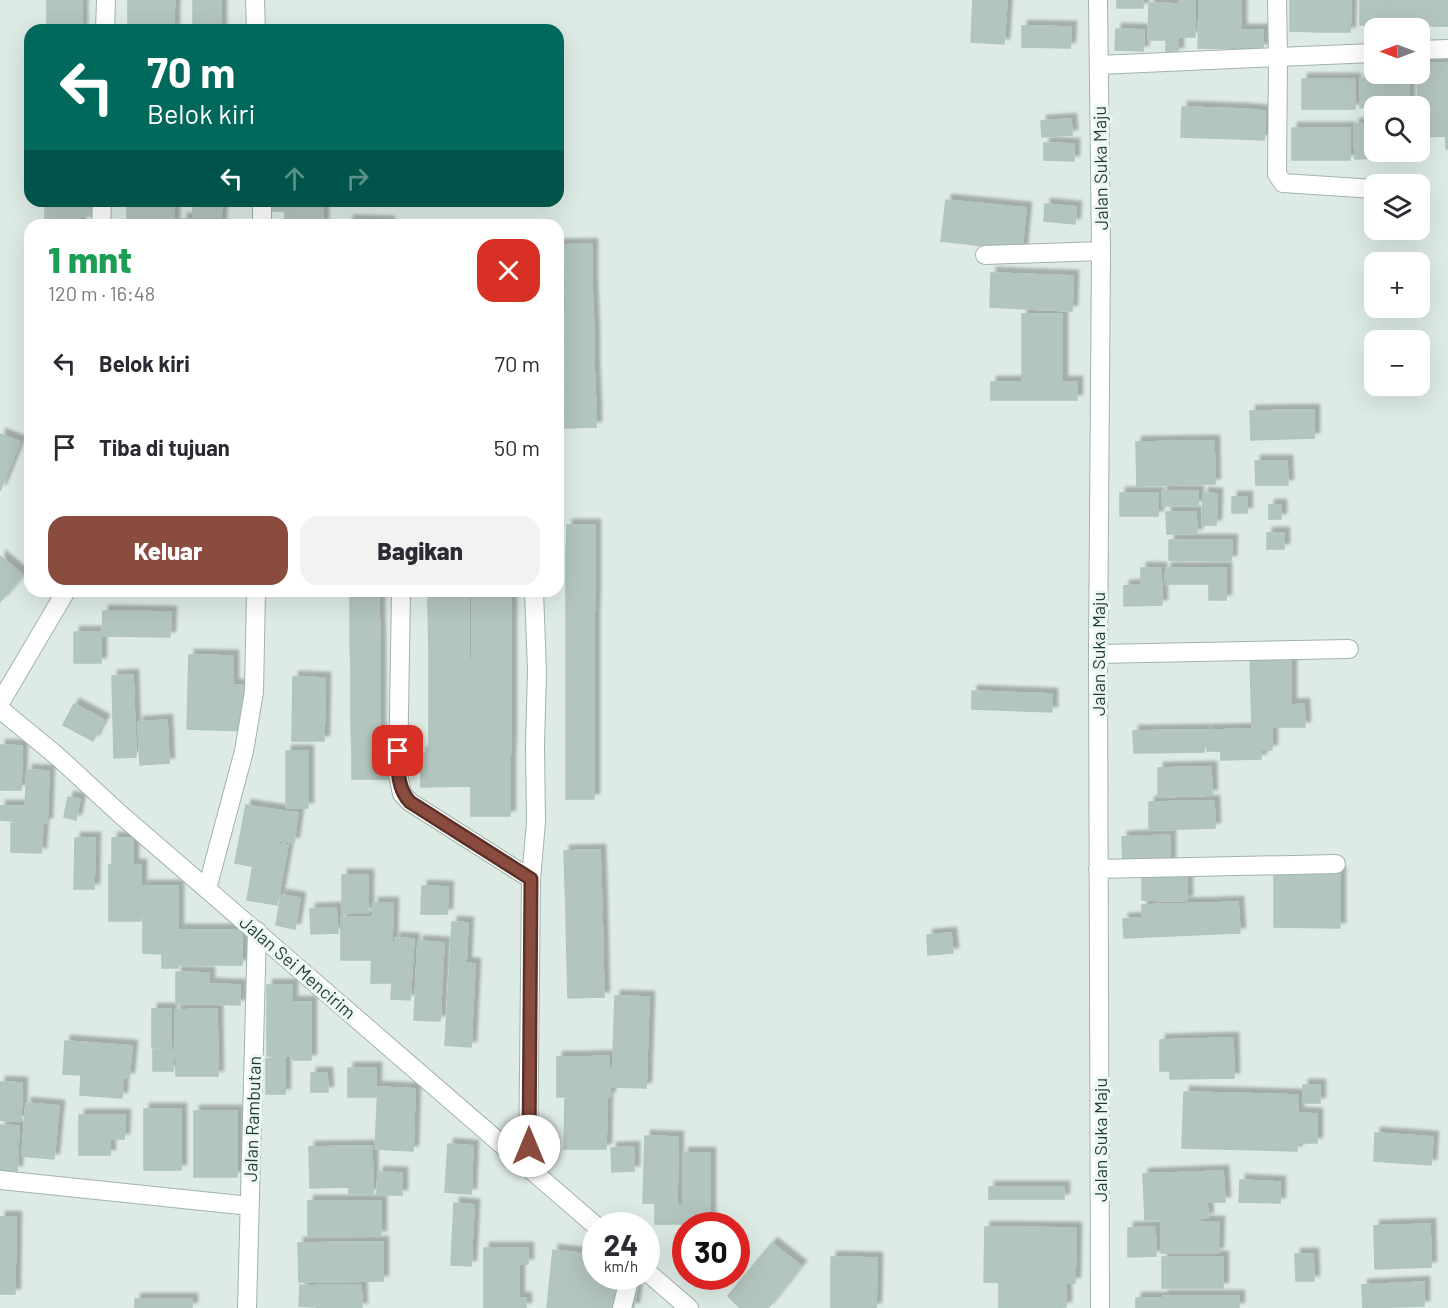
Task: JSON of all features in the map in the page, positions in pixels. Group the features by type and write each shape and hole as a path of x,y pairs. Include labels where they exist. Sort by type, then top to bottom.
{"street":[{"path":"105,24 106,0"},
{"path":"255,0 256,24"},
{"name":"Jalan Suka Maju","path":"1098,0 1101,251 1098,654 1100,1308"},
{"path":"1277,0 1277,174 1279,180 1283,183 1364,188"},
{"path":"1430,50 1448,49"},
{"path":"1099,65 1364,53"},
{"path":"985,255 1101,251"},
{"path":"0,703 62,597"},
{"path":"207,889 246,740 254,692 256,597"},
{"path":"401,597 398,774 402,794 410,802 531,879"},
{"path":"528,1168 531,879 536,822 537,671 534,597"},
{"path":"1098,654 1349,649"},
{"name":"Jalan Sei Mencirim","path":"0,709 57,756 582,1214"},
{"path":"1098,870 1336,864"},
{"name":"Jalan Rambutan","path":"247,1308 257,931"},
{"path":"0,1180 250,1206"},
{"path":"660,1283 689,1308"},
{"path":"622,1308 626,1290"}],"building":[{"path":"47,0 82,0 82,16 47,16"},
{"path":"128,0 175,0 174,13 128,13"},
{"path":"193,0 221,0 221,12 193,13"},
{"path":"973,0 1007,0 1004,44 971,42"},
{"path":"1117,0 1143,0 1143,8 1117,8"},
{"path":"1179,0 1195,0 1195,37 1179,37"},
{"path":"1199,0 1241,0 1241,8 1199,8"},
{"path":"1290,0 1320,0 1320,32 1290,31"},
{"path":"1320,0 1351,0 1350,32 1320,32"},
{"path":"1360,0 1385,0 1385,18 1364,18 1364,25 1360,25"},
{"path":"1385,0 1416,0 1416,18 1385,18"},
{"path":"1416,0 1443,0 1443,26 1430,26 1430,18 1416,18"},
{"path":"1443,0 1448,0 1448,26 1443,26"},
{"path":"1149,3 1179,4 1178,53 1166,53 1166,40 1148,40"},
{"path":"1199,8 1241,8 1241,30 1263,30 1263,49 1198,48"},
{"path":"221,12 221,24 193,24 193,13"},
{"path":"128,13 174,13 174,24 128,24"},
{"path":"47,16 82,16 82,24 47,24"},
{"path":"1022,26 1071,27 1070,48 1022,47"},
{"path":"1116,29 1144,30 1143,51 1115,50"},
{"path":"1443,63 1445,136 1430,137 1430,96 1418,96 1417,84 1430,84 1430,64"},
{"path":"1443,63 1448,63 1448,149 1446,149"},
{"path":"1360,78 1364,78 1364,84 1386,84 1385,96 1364,96 1364,108 1360,108"},
{"path":"1302,79 1326,79 1326,109 1302,109"},
{"path":"1326,79 1355,79 1355,109 1326,109"},
{"path":"1386,84 1409,84 1409,96 1385,96"},
{"path":"1182,107 1242,109 1241,139 1181,137"},
{"path":"1242,109 1265,111 1264,140 1241,139"},
{"path":"1071,119 1072,135 1042,137 1041,121"},
{"path":"1354,124 1364,124 1364,159 1355,159"},
{"path":"1292,128 1320,128 1320,160 1292,160"},
{"path":"1320,128 1350,128 1350,160 1320,160"},
{"path":"1044,143 1074,144 1074,161 1044,160"},
{"path":"946,200 1026,208 1022,250 941,241"},
{"path":"1045,204 1076,207 1075,224 1044,221"},
{"path":"45,207 93,207 92,216 45,215"},
{"path":"127,207 174,207 174,219 127,219"},
{"path":"193,207 222,207 221,219 193,219"},
{"path":"272,207 293,207 293,219 285,219 285,211 272,211"},
{"path":"293,207 323,207 323,219 293,219"},
{"path":"45,215 80,215 80,219 45,219"},
{"path":"592,244 592,265 564,266 564,245"},
{"path":"592,265 592,286 564,287 564,266"},
{"path":"991,273 1073,276 1072,311 990,307"},
{"path":"592,286 593,310 565,311 564,287"},
{"path":"593,310 594,338 564,338 564,311"},
{"path":"1022,314 1062,314 1062,382 1077,382 1077,400 991,400 991,382 1022,382"},
{"path":"564,338 594,338 594,363 564,364"},
{"path":"594,363 595,390 564,391 564,364"},
{"path":"595,390 596,410 564,410 564,391"},
{"path":"564,410 596,410 596,427 564,428"},
{"path":"1314,410 1314,438 1251,440 1250,411"},
{"path":"0,434 20,442 0,491"},
{"path":"1214,441 1215,484 1137,486 1136,442"},
{"path":"1255,461 1287,461 1288,485 1256,485"},
{"path":"1162,491 1198,491 1198,506 1162,506"},
{"path":"1120,493 1158,493 1158,516 1120,516"},
{"path":"1203,493 1217,494 1216,525 1202,525"},
{"path":"1232,497 1247,497 1247,513 1232,513"},
{"path":"1269,505 1281,505 1281,519 1269,519"},
{"path":"1166,512 1196,512 1197,534 1167,534"},
{"path":"567,525 595,525 595,560 566,560"},
{"path":"1267,533 1284,533 1284,549 1267,549"},
{"path":"1169,540 1232,540 1231,561 1169,560"},
{"path":"0,556 23,575 0,602"},
{"path":"566,560 595,560 595,591 566,591"},
{"path":"1141,568 1161,568 1162,605 1124,606 1124,586 1141,585"},
{"path":"1166,568 1226,568 1226,600 1209,600 1209,584 1165,584"},
{"path":"566,591 595,591 594,620 566,620"},
{"path":"350,597 379,597 379,610 350,611"},
{"path":"428,597 469,597 469,610 428,610"},
{"path":"472,597 511,597 511,620 472,620"},
{"path":"379,610 380,641 350,642 350,611"},
{"path":"428,610 469,610 469,648 429,649"},
{"path":"103,611 171,612 170,637 102,636"},
{"path":"472,620 511,620 511,652 472,652"},
{"path":"566,620 594,620 594,649 566,649"},
{"path":"74,632 101,632 101,663 74,663"},
{"path":"380,641 380,672 351,672 350,642"},
{"path":"469,648 470,681 429,681 429,649"},
{"path":"566,649 594,649 594,675 566,675"},
{"path":"472,652 511,652 511,679 472,679"},
{"path":"189,655 233,656 233,685 247,686 246,731 187,729"},
{"path":"1291,656 1291,705 1304,704 1305,727 1252,727 1250,657"},
{"path":"351,672 380,672 380,699 351,699"},
{"path":"133,675 136,757 114,758 112,676"},
{"path":"566,675 594,675 594,709 566,709"},
{"path":"293,677 325,678 324,741 292,741"},
{"path":"472,679 511,679 511,706 472,706"},
{"path":"429,681 470,681 470,717 429,717"},
{"path":"972,691 1052,694 1052,712 972,709"},
{"path":"351,699 380,699 380,726 351,726"},
{"path":"74,704 104,720 93,741 63,725"},
{"path":"472,706 511,706 511,738 471,738"},
{"path":"566,709 594,709 594,739 566,739"},
{"path":"429,717 470,717 470,753 429,753"},
{"path":"167,720 169,763 140,765 138,722"},
{"path":"351,726 380,726 381,753 352,753"},
{"path":"1272,729 1272,750 1261,750 1261,759 1221,760 1221,751 1207,751 1206,730"},
{"path":"1204,730 1204,752 1134,753 1133,731"},
{"path":"471,738 511,738 510,762 471,762"},
{"path":"566,739 594,739 594,768 566,768"},
{"path":"0,745 22,746 21,790 0,790"},
{"path":"286,751 308,751 308,808 286,808"},
{"path":"352,753 394,753 395,779 352,779"},
{"path":"421,753 470,753 470,786 421,787"},
{"path":"471,762 510,762 510,793 471,793"},
{"path":"1211,767 1212,795 1158,797 1158,768"},
{"path":"566,768 594,768 594,799 566,799"},
{"path":"27,770 49,771 47,823 24,822"},
{"path":"471,793 510,793 510,816 471,816"},
{"path":"68,797 80,799 76,820 64,817"},
{"path":"1214,801 1215,828 1149,830 1149,802"},
{"path":"246,805 262,808 251,866 235,863"},
{"path":"0,806 23,806 23,822 0,820"},
{"path":"263,808 298,813 294,843 259,838"},
{"path":"11,823 43,824 41,853 11,852"},
{"path":"1170,835 1170,864 1123,866 1122,837"},
{"path":"75,838 95,838 94,889 74,889"},
{"path":"112,838 133,838 133,865 112,865"},
{"path":"257,840 288,845 277,905 247,900"},
{"path":"600,850 601,880 565,881 564,851"},
{"path":"109,865 141,865 141,921 109,921"},
{"path":"1274,872 1340,872 1340,928 1274,927"},
{"path":"1142,873 1187,873 1187,901 1142,900"},
{"path":"342,875 368,875 368,913 342,913"},
{"path":"601,880 602,912 566,913 565,881"},
{"path":"143,886 178,886 178,968 162,968 162,954 143,953"},
{"path":"422,886 448,887 447,914 421,914"},
{"path":"281,895 300,898 295,929 276,925"},
{"path":"1238,902 1240,933 1213,934 1212,903"},
{"path":"373,903 393,903 391,983 371,983"},
{"path":"1212,903 1213,934 1124,938 1123,919 1142,918 1142,905"},
{"path":"336,908 338,933 311,934 310,909"},
{"path":"602,912 603,959 567,960 566,913"},
{"path":"341,917 370,917 370,960 341,960"},
{"path":"452,922 468,923 466,963 450,962"},
{"path":"180,930 242,930 242,965 180,965"},
{"path":"951,933 953,953 928,955 927,935"},
{"path":"395,938 414,939 410,1000 391,999"},
{"path":"418,941 444,943 440,1021 414,1020"},
{"path":"603,959 604,997 568,998 567,960"},
{"path":"450,962 475,964 471,1047 445,1045"},
{"path":"176,972 209,973 209,1004 176,1004"},
{"path":"209,984 240,985 240,1005 209,1004"},
{"path":"267,985 292,985 291,1056 267,1056"},
{"path":"615,996 649,997 646,1088 612,1087"},
{"path":"292,1002 311,1002 311,1060 293,1060"},
{"path":"152,1009 171,1009 171,1048 152,1048"},
{"path":"217,1009 218,1076 176,1076 175,1010"},
{"path":"1233,1038 1234,1078 1170,1079 1170,1071 1160,1071 1160,1040"},
{"path":"65,1041 132,1046 129,1078 123,1078 122,1098 80,1095 81,1075 63,1074"},
{"path":"153,1050 173,1050 173,1071 153,1071"},
{"path":"609,1056 610,1097 585,1097 584,1057"},
{"path":"557,1057 584,1057 585,1097 557,1097"},
{"path":"285,1058 285,1094 266,1094 266,1059"},
{"path":"348,1068 376,1068 376,1097 348,1097"},
{"path":"311,1073 327,1073 328,1092 311,1092"},
{"path":"0,1082 22,1083 21,1121 0,1120"},
{"path":"1303,1085 1320,1085 1320,1103 1303,1103"},
{"path":"378,1087 415,1089 413,1151 375,1149"},
{"path":"1184,1092 1298,1095 1298,1113 1317,1114 1317,1143 1297,1143 1297,1151 1182,1148"},
{"path":"565,1099 607,1099 606,1149 564,1149"},
{"path":"26,1103 59,1106 54,1159 22,1156"},
{"path":"144,1109 181,1109 181,1170 144,1170"},
{"path":"194,1111 237,1111 237,1177 194,1177"},
{"path":"79,1115 125,1115 124,1139 110,1139 110,1155 79,1155"},
{"path":"0,1125 19,1126 17,1171 0,1170"},
{"path":"1375,1133 1433,1137 1431,1165 1374,1161"},
{"path":"645,1136 678,1137 677,1204 643,1203"},
{"path":"448,1144 473,1146 471,1194 445,1192"},
{"path":"372,1146 373,1194 349,1194 349,1187 310,1188 309,1147"},
{"path":"634,1147 634,1171 612,1172 611,1148"},
{"path":"683,1153 710,1153 710,1212 683,1212"},
{"path":"1223,1171 1225,1202 1207,1202 1208,1218 1145,1220 1143,1174"},
{"path":"378,1172 402,1173 402,1195 377,1195"},
{"path":"1240,1180 1280,1182 1280,1203 1239,1202"},
{"path":"989,1187 1064,1187 1064,1199 989,1199"},
{"path":"308,1201 381,1201 381,1236 308,1236"},
{"path":"454,1203 474,1205 471,1266 451,1265"},
{"path":"655,1205 682,1205 682,1212 672,1212 672,1224 660,1224 660,1212 655,1212"},
{"path":"0,1217 16,1217 15,1281 0,1281"},
{"path":"1161,1221 1219,1222 1218,1253 1161,1253"},
{"path":"1430,1224 1431,1267 1375,1269 1374,1226"},
{"path":"985,1227 1076,1228 1075,1283 984,1282"},
{"path":"1155,1227 1156,1256 1128,1257 1128,1228"},
{"path":"383,1242 383,1281 299,1282 298,1243"},
{"path":"772,1243 801,1266 768,1308 740,1308 728,1296 733,1290 750,1290 750,1270"},
{"path":"484,1248 528,1248 528,1264 519,1264 519,1298 526,1298 526,1308 484,1308"},
{"path":"553,1250 582,1253 582,1290 636,1290 634,1308 613,1306 613,1308 547,1308"},
{"path":"1295,1254 1313,1254 1314,1281 1296,1281"},
{"path":"831,1257 877,1258 876,1308 831,1308"},
{"path":"1162,1257 1203,1257 1203,1288 1162,1288"},
{"path":"1203,1257 1223,1257 1223,1288 1203,1288"},
{"path":"0,1281 15,1281 15,1294 0,1294"},
{"path":"999,1282 1066,1283 1066,1307 999,1306"},
{"path":"1424,1282 1424,1306 1363,1308 1362,1285"},
{"path":"300,1285 315,1286 314,1307 299,1306"},
{"path":"316,1285 361,1285 362,1308 316,1308"},
{"path":"1163,1296 1239,1296 1239,1308 1163,1308"},
{"path":"1136,1298 1162,1298 1162,1308 1136,1308"},
{"path":"135,1299 192,1299 192,1308 135,1308"},
{"path":"999,1306 1061,1307 1061,1308 999,1308"}],"route":[{"path":"398,751 398,774 402,794 410,802 478,843 531,879 529,1146"}]}
